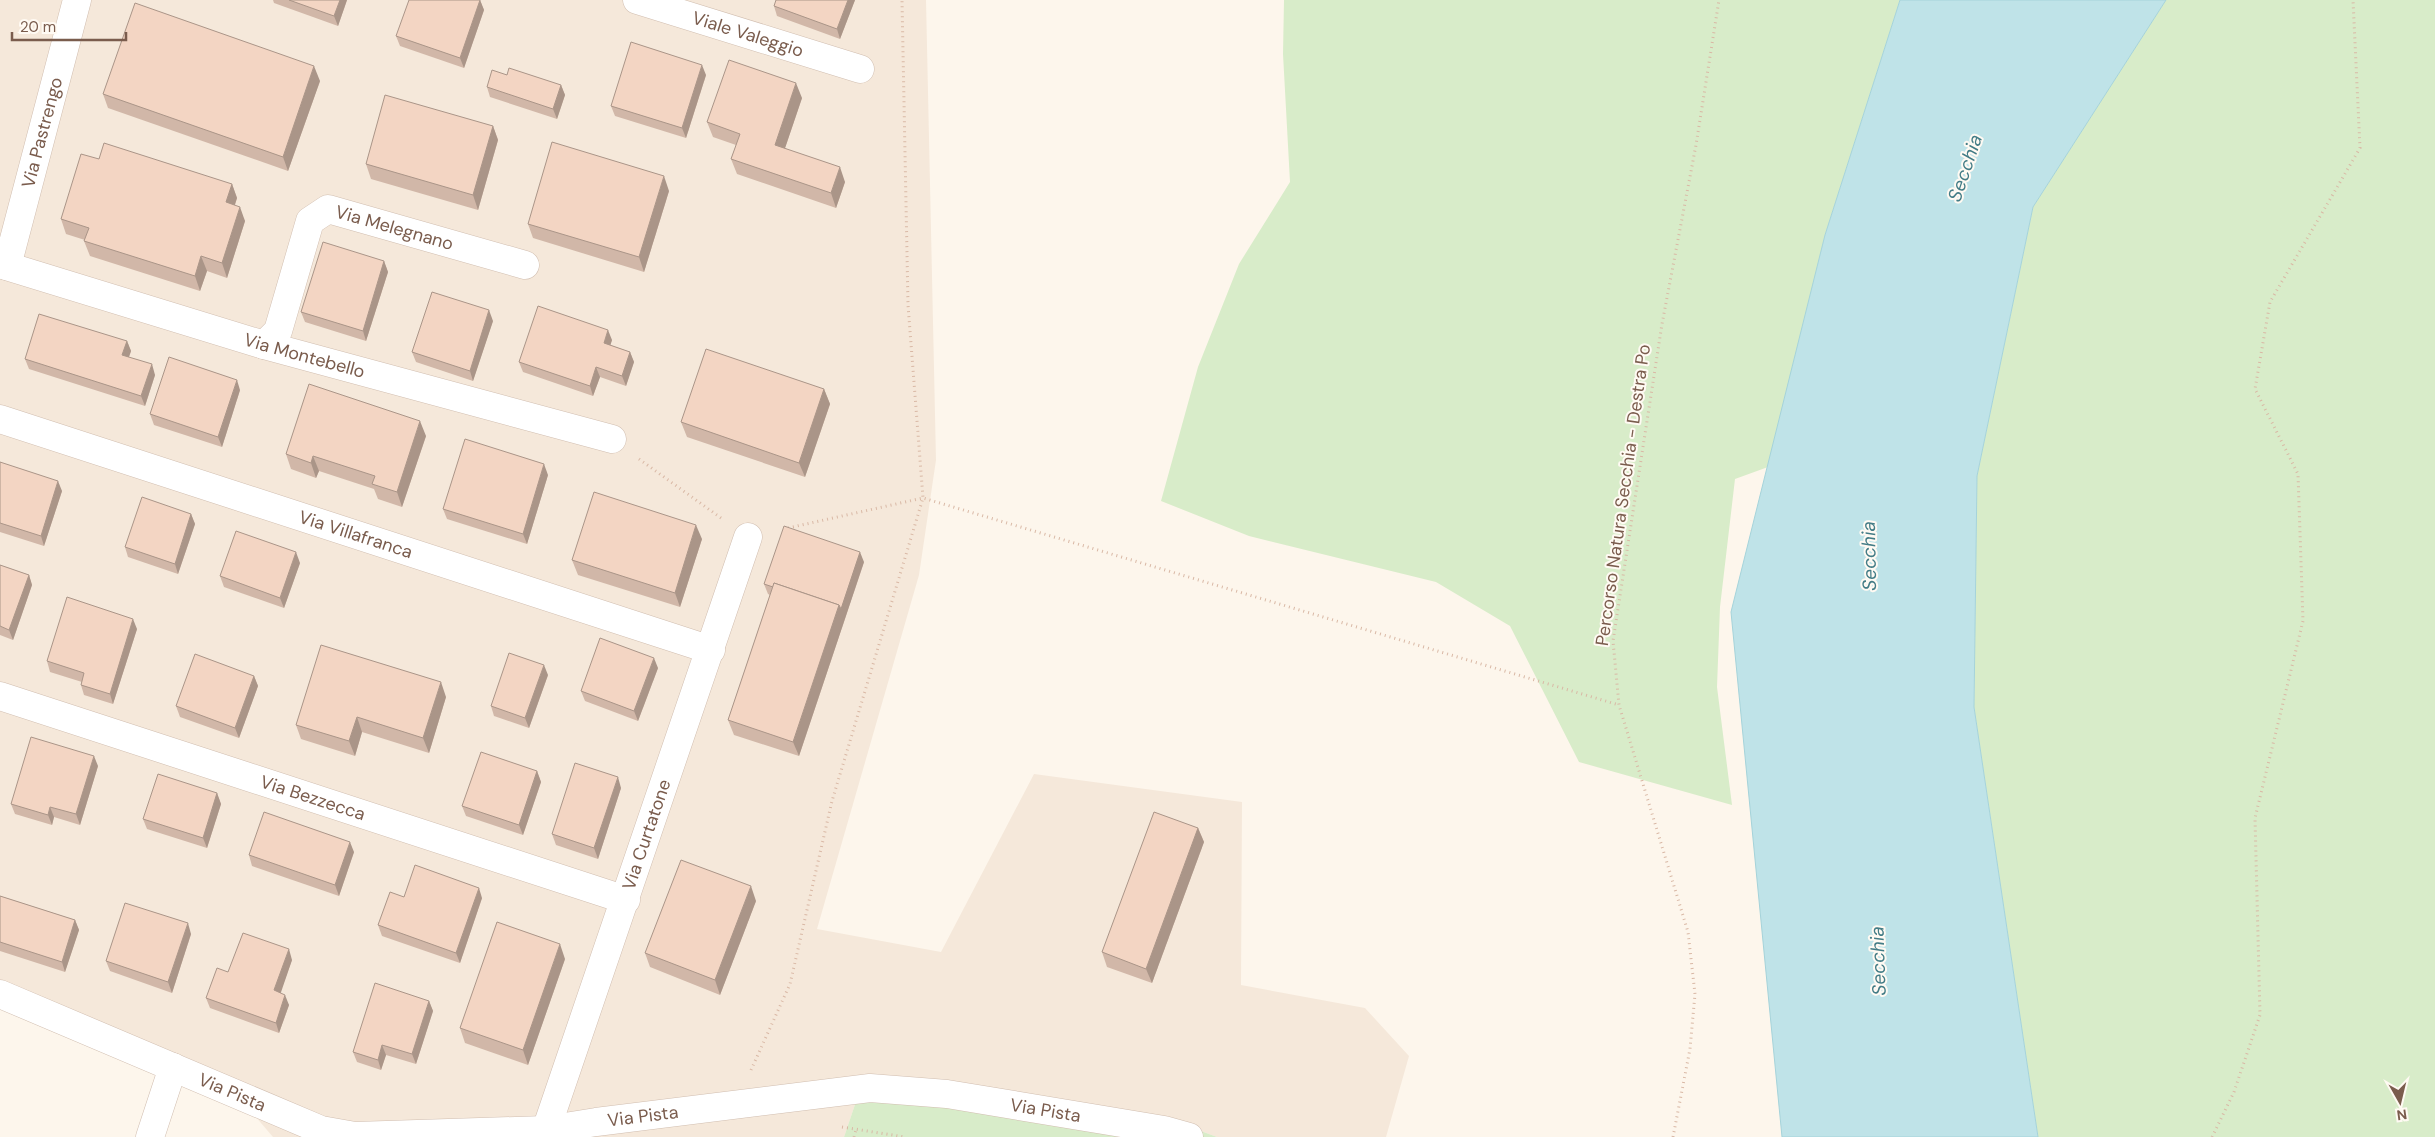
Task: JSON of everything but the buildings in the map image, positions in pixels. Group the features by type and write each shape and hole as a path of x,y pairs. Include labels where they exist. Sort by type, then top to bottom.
{"street":[{"name":"Via Pastrengo","path":"4,265 78,0"},
{"name":"Viale Valeggio","path":"637,0 860,69"},
{"name":"Via Melegnano","path":"264,345 278,330 310,221 328,209 525,265"},
{"name":"Via Montebello","path":"4,265 264,345 612,439"},
{"name":"Via Villafranca","path":"0,419 711,650"},
{"name":"Via Curtatone","path":"546,1130 626,900 748,537"},
{"name":"Via Bezzecca","path":"0,696 626,900"},
{"name":"Via Pista","path":"0,994 321,1130 355,1136 546,1130 870,1088 947,1094 1164,1130 1189,1137"},
{"path":"150,1137 173,1067"}],"path":[{"path":"735,1105 790,984 832,801 923,498 908,305 902,0"},
{"name":"Percorso Natura Secchia - Destra Po","path":"1673,1137 1690,1049 1695,994 1688,932 1619,705 1613,640 1662,324 1696,145 1719,0"},
{"path":"2212,1137 2234,1092 2260,1015 2254,818 2303,621 2298,474 2254,389 2270,302 2360,148 2353,0"},
{"path":"612,439 748,537 923,498 1619,705"},
{"path":"854,1137 856,1130"}],"shaded area":[{"path":"0,0 926,0 936,460 919,575 817,929 941,952 1034,774 1242,802 1241,985 1365,1008 1409,1056 1386,1137 1217,1137 1174,1121 865,1075 844,1137 273,1137 255,1116 0,1004"}],"green space":[{"path":"1284,0 1900,0 1825,235 1768,467 1735,479 1720,607 1717,687 1732,805 1579,762 1510,626 1436,582 1249,536 1161,501 1198,367 1239,264 1290,182 1283,54"},
{"path":"2166,0 2435,0 2435,1137 2038,1137 1974,707 1977,476 2033,207"},
{"path":"865,1075 1174,1121 1217,1137 844,1137"}],"water":[{"name":"Secchia","path":"1900,0 2166,0 2033,207 1977,476 1974,707 2038,1137 1782,1137 1731,612 1825,235"}]}
